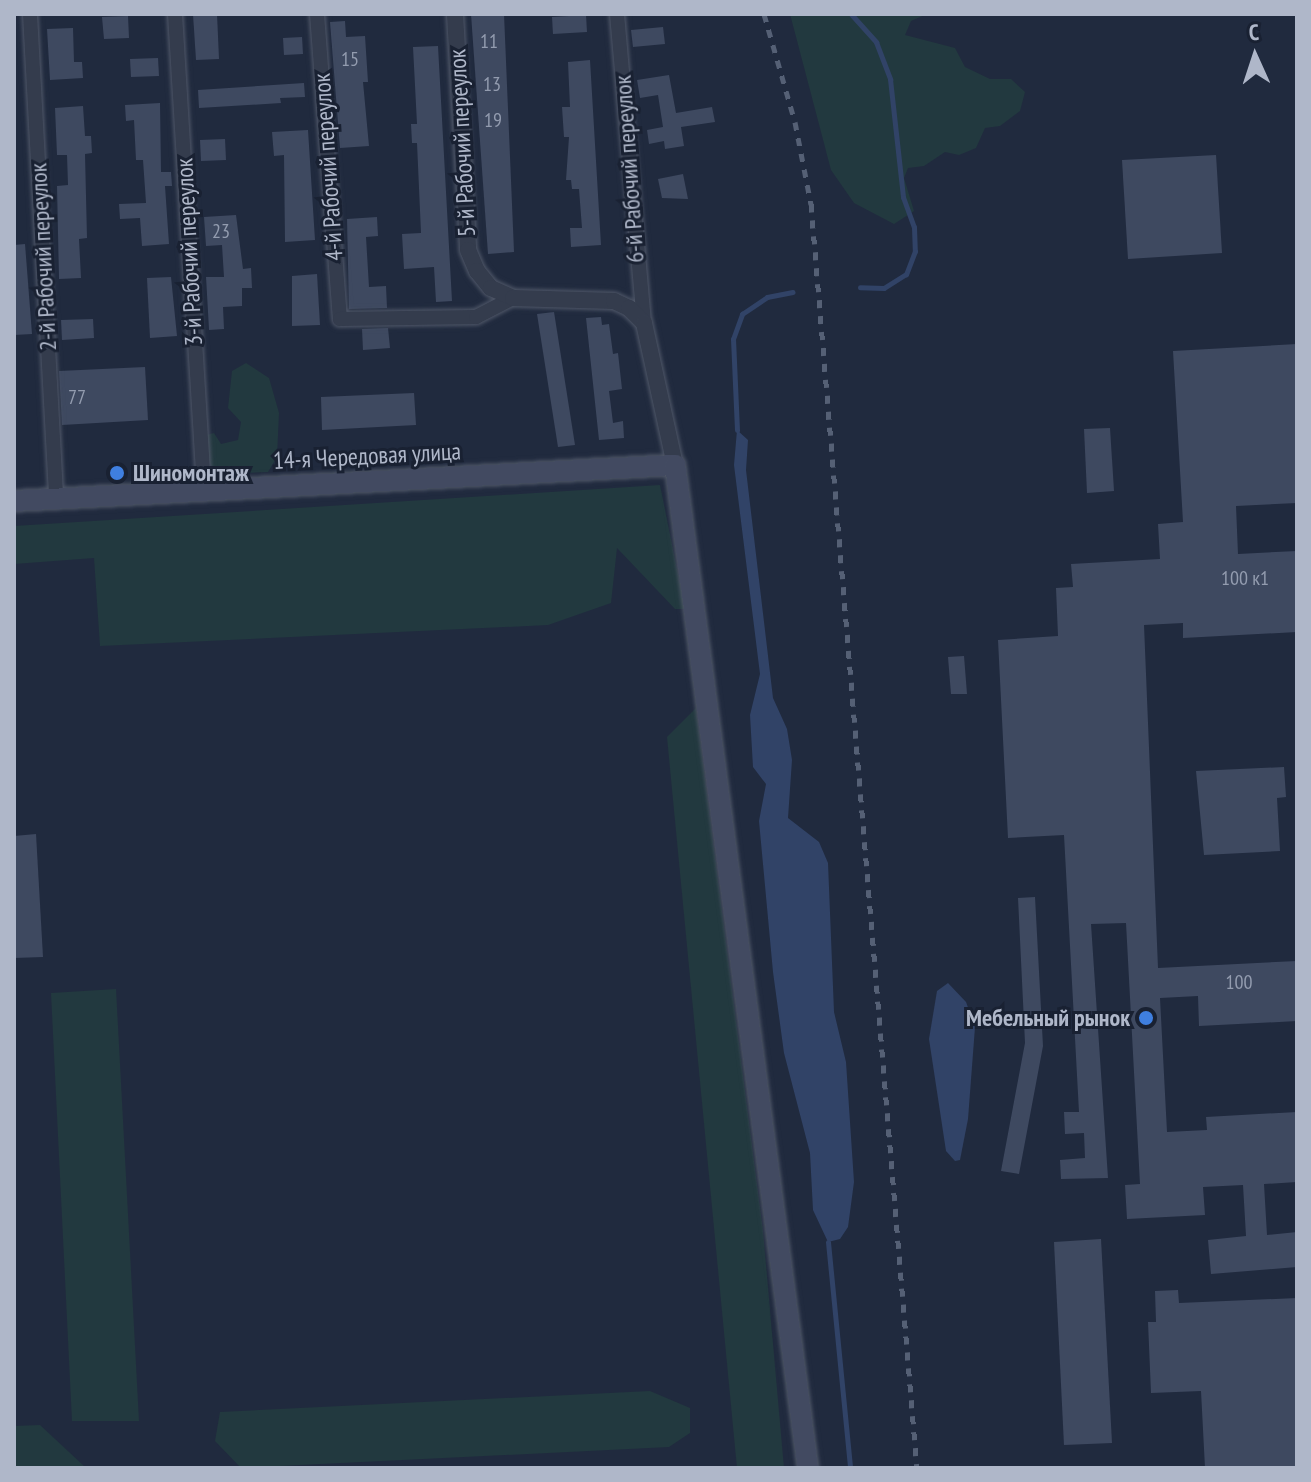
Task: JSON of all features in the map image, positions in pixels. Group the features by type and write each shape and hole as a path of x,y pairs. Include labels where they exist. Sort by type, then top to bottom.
{"main road":[{"name":"14-я Чередовая улица","path":"14,501 675,465"},
{"path":"675,465 808,1468"}],"street":[{"name":"2-й Рабочий переулок","path":"30,14 56,499"},
{"name":"3-й Рабочий переулок","path":"175,14 204,491"},
{"name":"4-й Рабочий переулок","path":"317,14 340,319 355,323 476,317 513,298"},
{"name":"5-й Рабочий переулок","path":"455,14 468,250 491,288 513,298"},
{"name":"6-й Рабочий переулок","path":"617,14 644,323"},
{"path":"513,298 614,301 644,323 675,465"}],"green space":[{"path":"790,14 927,14 911,21 905,35 955,48 965,67 990,79 1011,79 1025,92 1020,111 1000,126 985,128 976,148 959,155 945,152 924,166 908,168 904,178 914,211 894,224 854,203 831,170"},
{"path":"246,363 269,378 279,413 277,457 268,472 221,474 206,461 206,435 214,433 221,444 238,440 241,422 228,408 232,371"},
{"path":"660,485 685,609 675,609 617,548 611,603 548,625 100,646 94,558 14,564 14,526"},
{"path":"696,708 763,1231 784,1468 737,1468 667,737"},
{"path":"116,989 139,1421 72,1421 51,993"},
{"path":"650,1391 690,1408 690,1433 669,1447 241,1468 215,1441 220,1412"},
{"path":"40,1425 84,1466 14,1468 14,1426"}],"water":[{"path":"737,430 748,440 746,470 773,698 787,729 792,760 788,818 819,842 828,863 834,1012 846,1062 854,1182 848,1227 840,1239 828,1242 813,1210 810,1153 784,1053 773,972 759,821 766,784 753,767 750,715 760,674 734,465"},
{"path":"948,983 966,1002 975,1027 968,1119 960,1160 955,1161 946,1151 929,1039 937,991"}],"building":[{"path":"193,14 217,14 219,59 196,60"},
{"path":"471,14 504,14 514,252 488,254"},
{"path":"586,15 587,32 553,34 552,17"},
{"path":"128,16 129,38 104,39 102,17"},
{"path":"345,21 346,37 365,36 368,82 363,82 369,146 340,148 330,22"},
{"path":"663,27 665,44 633,47 631,30"},
{"path":"73,28 74,62 82,62 83,78 50,80 47,29"},
{"path":"302,37 303,54 284,55 283,38"},
{"path":"438,46 452,301 436,302 434,267 404,269 402,234 421,233 417,143 412,143 411,124 417,124 413,47"},
{"path":"158,58 159,76 131,77 130,59"},
{"path":"590,60 601,245 571,247 570,228 582,228 579,189 572,189 571,180 566,180 569,137 564,137 562,107 570,107 568,62"},
{"path":"669,75 676,113 712,107 715,122 681,127 684,146 665,149 664,141 649,144 647,130 663,127 658,95 640,98 637,80"},
{"path":"304,83 305,97 280,98 281,103 199,108 198,90"},
{"path":"160,103 161,172 171,172 172,186 165,186 169,244 142,246 140,218 120,219 119,204 146,203 143,160 136,160 134,120 126,121 125,105"},
{"path":"83,106 85,136 91,136 92,153 85,154 87,238 79,239 81,278 59,279 57,186 68,185 67,155 57,155 55,108"},
{"path":"308,130 315,240 285,242 284,155 274,156 272,132"},
{"path":"225,139 226,160 201,161 200,140"},
{"path":"1216,155 1222,253 1128,259 1122,160"},
{"path":"683,174 688,199 662,198 658,179"},
{"path":"236,215 243,269 251,268 252,288 242,288 242,306 223,307 224,329 209,330 206,277 224,277 222,245 206,246 204,217"},
{"path":"377,217 378,236 366,237 369,287 386,286 387,308 349,309 347,219"},
{"path":"25,244 32,334 14,335 14,245"},
{"path":"317,274 320,325 292,326 292,276"},
{"path":"171,277 177,336 150,338 147,278"},
{"path":"554,312 575,445 558,447 537,314"},
{"path":"601,317 602,325 609,324 613,354 618,353 622,389 609,391 613,423 623,421 624,438 599,440 586,318"},
{"path":"93,319 94,338 62,340 61,320"},
{"path":"388,328 390,348 363,350 362,329"},
{"path":"1297,344 1297,503 1236,506 1238,554 1297,551 1297,632 1183,638 1183,623 1144,625 1158,968 1297,961 1297,1021 1199,1026 1198,996 1160,998 1167,1132 1207,1130 1206,1117 1297,1112 1297,1182 1264,1184 1267,1235 1297,1232 1297,1267 1211,1274 1208,1240 1246,1236 1243,1185 1203,1187 1205,1215 1127,1219 1125,1185 1140,1184 1126,923 1091,924 1108,1178 1061,1179 1060,1160 1085,1158 1084,1133 1065,1134 1064,1112 1079,1112 1064,835 1008,838 998,640 1058,636 1056,588 1073,587 1071,564 1160,559 1158,524 1183,522 1173,351"},
{"path":"145,367 148,420 62,425 59,371"},
{"path":"414,393 416,425 322,430 321,397"},
{"path":"1110,428 1114,491 1087,493 1084,429"},
{"path":"964,656 967,694 951,694 948,657"},
{"path":"1284,767 1286,797 1277,798 1280,851 1204,855 1196,771"},
{"path":"36,834 43,957 14,958 14,836"},
{"path":"1035,897 1043,1046 1019,1174 1001,1171 1025,1043 1018,898"},
{"path":"1101,1239 1112,1443 1064,1445 1054,1242"},
{"path":"1178,1290 1179,1303 1297,1298 1297,1468 1205,1468 1201,1391 1151,1393 1148,1322 1156,1322 1155,1291"}],"waterway":[{"path":"851,14 876,42 890,79 903,197 914,227 915,251 906,274 884,288 860,287"},
{"path":"737,430 733,339 742,314 767,297 793,292"},
{"path":"828,1242 850,1468"}],"railway":[{"path":"764,14 795,122 811,204 917,1468"}],"place":[{"name":"Шиномонтаж","path":"117,473"},
{"name":"Мебельный рынок","path":"1146,1018"}]}
